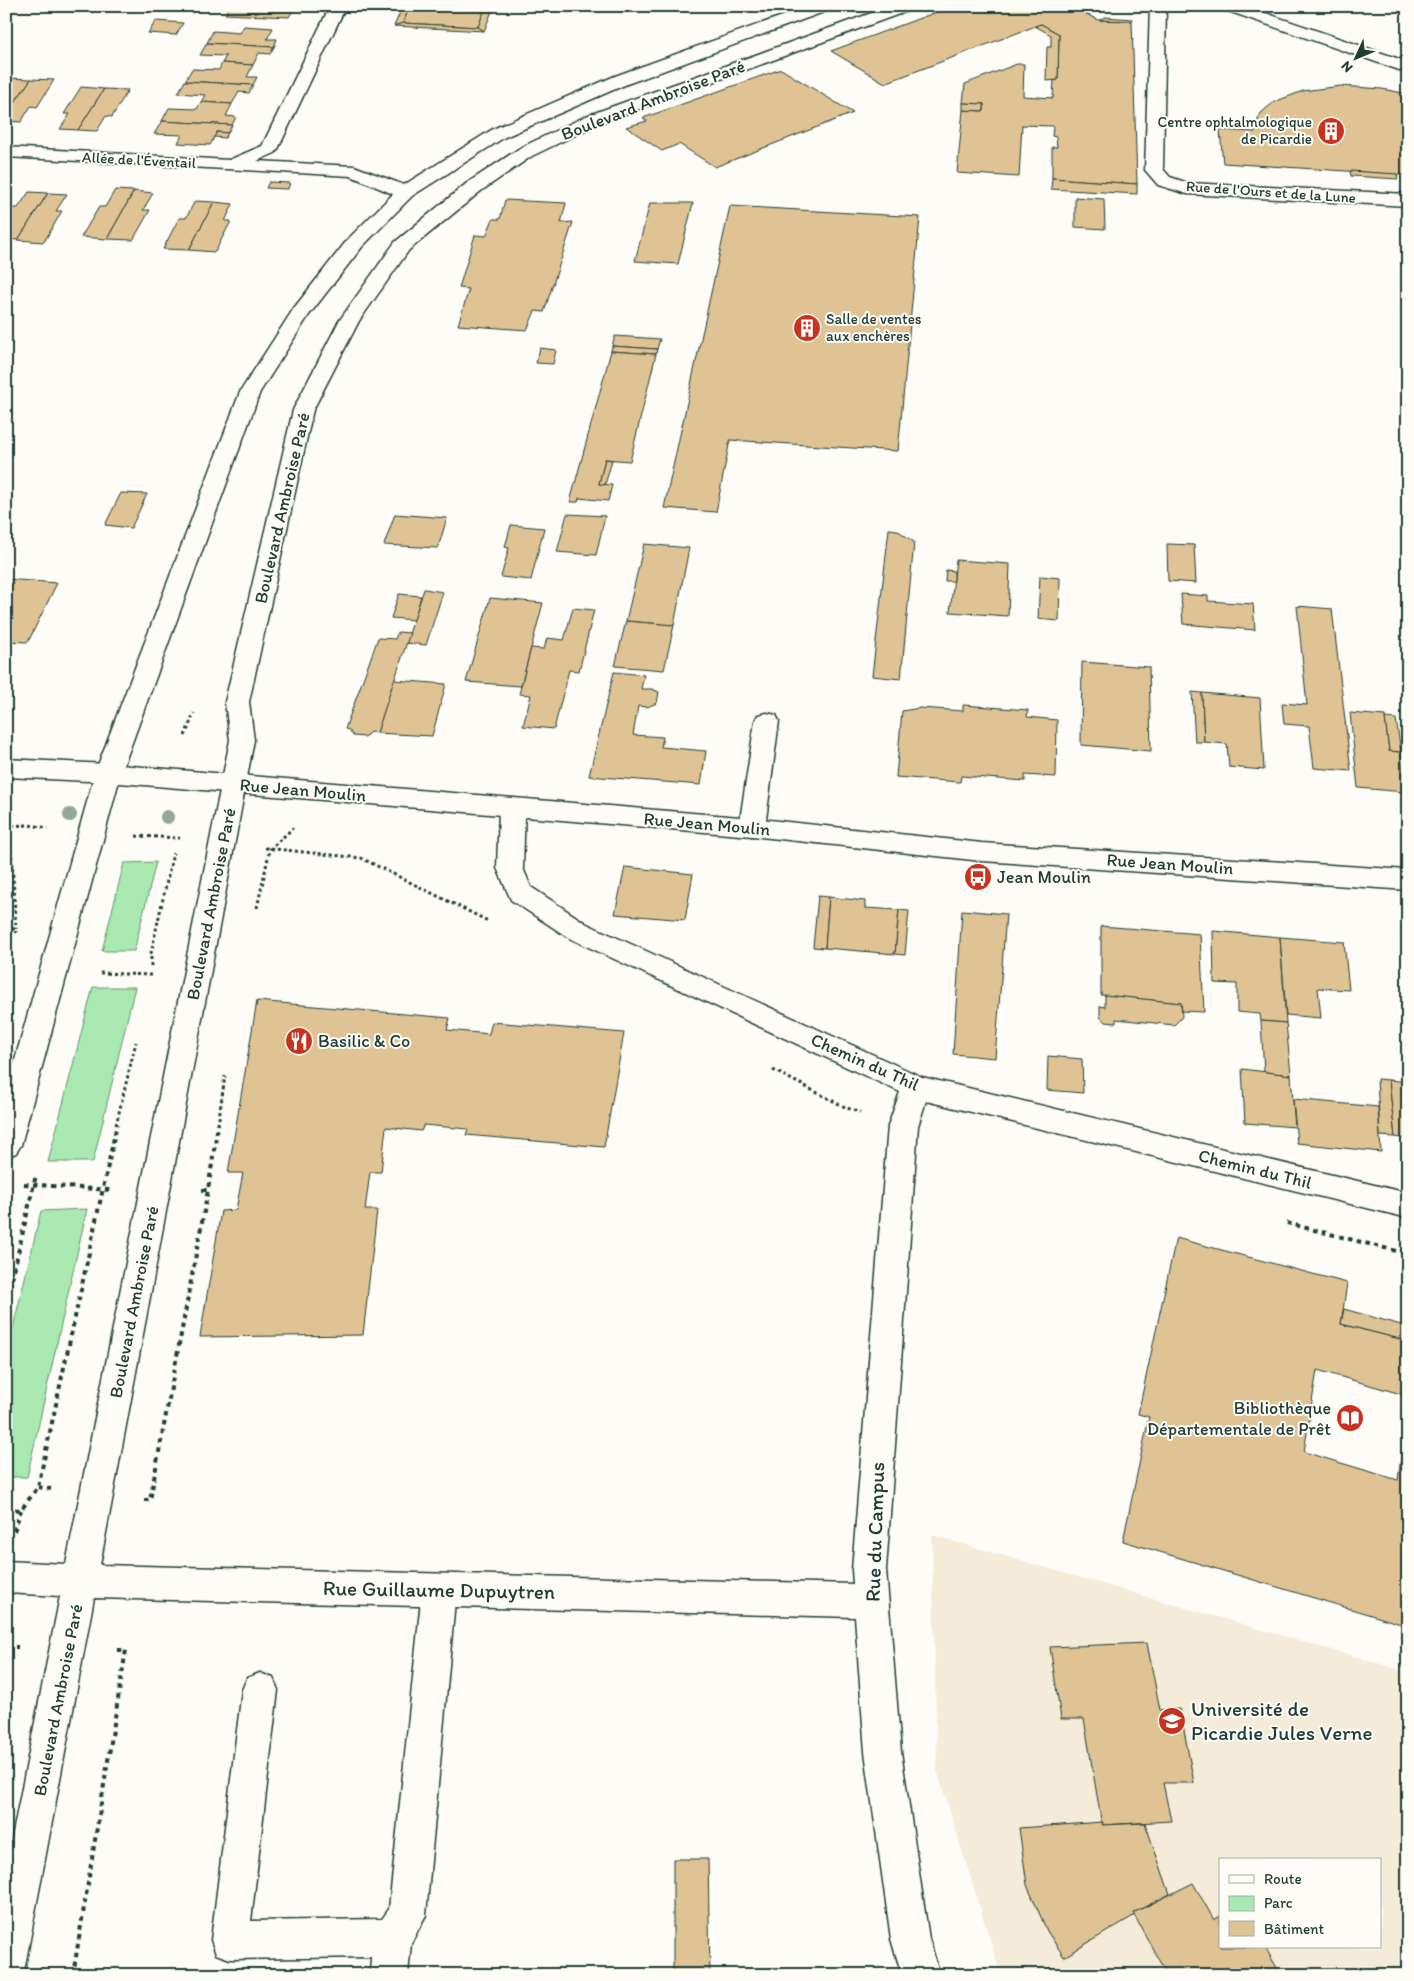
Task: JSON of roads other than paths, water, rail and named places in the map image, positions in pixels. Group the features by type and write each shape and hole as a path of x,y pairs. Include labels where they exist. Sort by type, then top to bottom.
{"street":[{"name":"Allée de l'Éventail","path":"6,152 232,166 269,150 338,6"},
{"name":"Boulevard Ambroise Paré","path":"6,1145 108,773 250,392 301,312 354,243 406,192 499,133 555,106 621,80 826,6"},
{"name":"Boulevard Ambroise Paré","path":"6,1966 242,740 237,702 303,410 349,321 402,246 474,186 526,152 592,120 907,6"},
{"name":"Rue de l'Ours et de la Lune","path":"1158,6 1154,170 1164,181 1186,188 1408,200"},
{"path":"1228,6 1408,68"},
{"path":"232,166 354,171 406,192"},
{"path":"752,827 767,721"},
{"name":"Rue Jean Moulin","path":"6,768 108,773 752,827 982,852 1408,880"},
{"name":"Chemin du Thil","path":"512,808 510,868 520,893 578,931 916,1087 1408,1206"},
{"name":"Rue du Campus","path":"916,1087 903,1126 869,1570 883,1752 910,1939 922,1975"},
{"name":"Rue Guillaume Dupuytren","path":"6,1577 81,1581 871,1601"},
{"path":"388,1975 392,1938 407,1915 439,1590"},
{"path":"260,1690 230,1940 392,1938"}],"place":[{"name":"Centre ophtalmologique de Picardie","path":"1331,131"},
{"name":"Salle de ventes aux enchères","path":"807,328"},
{"name":"Jean Moulin","path":"978,877"},
{"name":"Basilic & Co","path":"299,1041"},
{"name":"Bibliothèque Départementale de Prêt","path":"1350,1418"},
{"name":"Université de Picardie Jules Verne","path":"1172,1721"}]}
